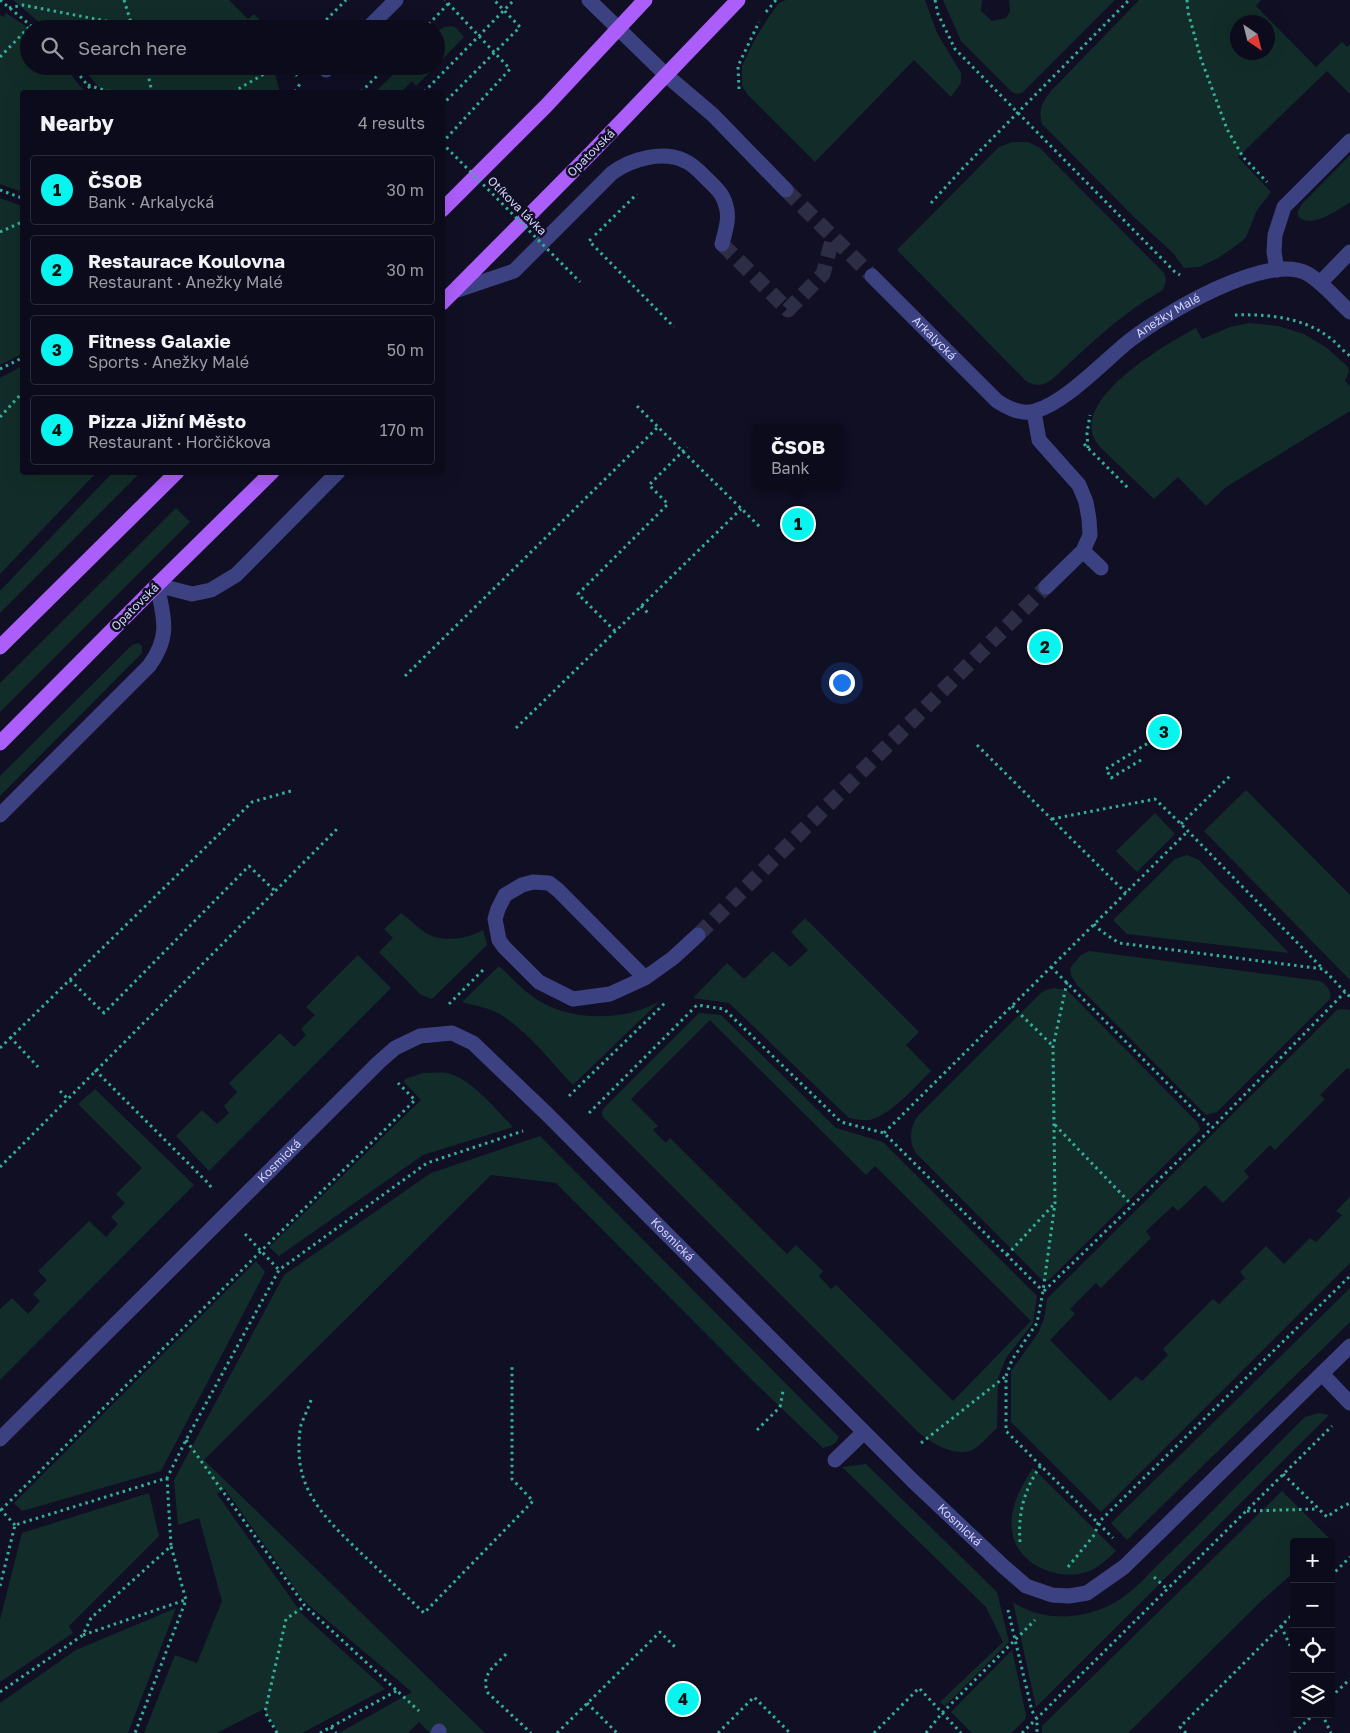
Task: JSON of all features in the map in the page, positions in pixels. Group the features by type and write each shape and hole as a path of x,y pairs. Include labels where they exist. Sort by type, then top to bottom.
{"main road":[{"path":"445,207 546,106 645,0"},
{"name":"Opatovská","path":"445,300 738,0"},
{"path":"0,647 174,475"},
{"name":"Opatovská","path":"0,743 156,585 269,475"}],"street":[{"path":"376,20 396,0"},
{"path":"589,0 666,75 713,115 786,190"},
{"path":"1277,270 1274,252 1275,235 1284,207 1350,141"},
{"path":"455,291 514,270 612,173 628,163 648,158 672,157 684,160 695,167 722,193 727,208 727,222 722,244"},
{"path":"1320,283 1350,252"},
{"name":"Anežky Malé","path":"1034,412 1048,407 1068,393 1131,340 1161,319 1237,280 1260,272 1295,269 1308,274 1350,312"},
{"name":"Arkalycká","path":"872,276 997,401 1014,410 1034,412"},
{"path":"1034,412 1039,440 1079,485 1086,502 1089,519 1090,535 1082,551 1046,587"},
{"path":"0,815 149,666 158,654 163,639 165,621 156,585 192,594 211,590 236,575 335,475"},
{"path":"1082,551 1102,568"},
{"path":"645,978 549,883 533,882 522,885 505,895 495,919 499,940 539,982 573,1000 610,994 645,978 673,958 698,935"},
{"name":"Kosmická","path":"0,1439 378,1062 395,1048 420,1036 452,1033 473,1043 547,1114 864,1432 1026,1586 1052,1595 1069,1596 1086,1593 1124,1567 1350,1346"},
{"path":"1322,1374 1350,1403"},
{"path":"835,1460 864,1432"}],"path":[{"path":"0,0 25,20"},
{"path":"124,0 130,20"},
{"path":"326,20 346,0"},
{"path":"445,0 510,69 445,140"},
{"path":"445,102 520,27 494,0"},
{"path":"445,70 514,0"},
{"path":"739,89 738,66 761,18 776,0"},
{"path":"935,0 938,14 955,49 1175,272 1186,278 1197,299"},
{"path":"932,203 964,167 1129,0"},
{"path":"1187,0 1188,12 1201,59 1227,129 1243,157 1270,184"},
{"path":"433,20 449,4"},
{"path":"10,8 23,5 97,20"},
{"path":"0,57 20,36"},
{"path":"80,75 92,90"},
{"path":"148,75 152,90"},
{"path":"236,90 262,75"},
{"path":"363,90 378,75"},
{"path":"426,90 440,75"},
{"path":"297,90 302,81"},
{"path":"87,84 104,90"},
{"name":"Otíkova lávka","path":"445,146 580,282"},
{"path":"0,190 20,197"},
{"path":"640,191 589,241 674,327"},
{"path":"0,232 20,223"},
{"path":"1232,315 1262,314 1304,324 1326,335 1350,356"},
{"path":"0,369 20,359"},
{"path":"0,417 20,395"},
{"path":"638,406 761,528"},
{"path":"405,676 658,427"},
{"path":"615,632 578,594 668,504 649,485 687,447"},
{"path":"516,728 741,509"},
{"path":"641,606 650,615"},
{"path":"1142,760 1111,778 1106,769 1153,740"},
{"path":"977,745 1126,893"},
{"path":"1181,824 1231,775"},
{"path":"0,1048 252,802 291,791"},
{"path":"1052,819 1155,799 1350,997"},
{"path":"0,1167 338,828"},
{"path":"884,1132 1188,831"},
{"path":"70,980 104,1013 249,866 275,891"},
{"path":"1094,924 1118,943 1323,969"},
{"path":"420,1036 504,947"},
{"path":"1051,967 1212,1128"},
{"path":"1067,982 1053,1047 1055,1203 1037,1323 1012,1360 1006,1376 1006,1431 1134,1558"},
{"path":"1043,1291 1212,1128 1345,992"},
{"path":"547,1114 571,1094 667,1001"},
{"path":"589,1113 697,1005 724,1009 841,1122 884,1132 1043,1291"},
{"path":"1012,1006 1053,1047"},
{"path":"10,1038 38,1067"},
{"path":"15,1524 1,1509 415,1100 378,1062"},
{"path":"95,1070 138,1112"},
{"path":"60,1091 68,1099"},
{"path":"135,1733 186,1600 171,1546 167,1478 279,1270 427,1163 525,1131 519,1124"},
{"path":"1054,1124 1132,1205"},
{"path":"1007,1255 1055,1203"},
{"path":"1064,1573 1094,1534 1098,1523 1350,1276"},
{"path":"311,1400 301,1426 299,1443 301,1469 308,1491 318,1509 335,1528 424,1613 533,1501 512,1479 512,1365"},
{"path":"921,1443 1006,1376"},
{"path":"1022,1733 1337,1421"},
{"path":"186,1440 305,1606 398,1690 320,1733"},
{"path":"1037,1733 1037,1719 1032,1711 1006,1599 1003,1566 1021,1550 1019,1530 1025,1494 1041,1465"},
{"path":"1283,1474 1327,1517 1350,1503"},
{"path":"15,1524 167,1478"},
{"path":"1246,1511 1319,1509"},
{"path":"0,1586 15,1524"},
{"path":"83,1635 91,1618 171,1546"},
{"path":"1335,1572 1350,1557"},
{"path":"0,1692 83,1635 186,1600"},
{"path":"277,1733 265,1712 286,1619 305,1606"},
{"path":"926,1733 942,1713 1041,1614"},
{"path":"1186,1733 1180,1727 1290,1617"},
{"path":"1281,1626 1290,1645"},
{"path":"557,1733 660,1632 675,1647"},
{"path":"506,1654 485,1678 485,1685 488,1693 531,1733"},
{"path":"1335,1693 1350,1679"},
{"path":"874,1733 919,1688 962,1733"},
{"path":"718,1733 754,1697 790,1733"},
{"path":"587,1703 617,1733"},
{"path":"1294,1733 1310,1718"},
{"path":"1324,1718 1331,1733"},
{"path":"331,1727 336,1733"}],"green space":[{"path":"13,0 229,0 248,19 254,14 260,20 36,20"},
{"path":"786,0 925,0 937,33 961,73 961,83 951,97 914,60 815,162 748,95 742,86 742,66 754,41 779,3"},
{"path":"943,0 982,0 981,11 992,21 1006,18 1010,11 1009,0 1115,0 1023,92 1018,94 1012,92 961,41"},
{"path":"1139,0 1261,0 1256,6 1265,15 1230,15 1230,60 1275,60 1275,25 1316,67 1342,42 1347,47 1350,44 1350,94 1327,71 1238,157 1271,192 1257,210 1246,237 1218,258 1199,267 1184,268 1173,253 1134,217 1042,124 1040,114 1045,99"},
{"path":"6,13 20,22 20,75 72,75 83,90 20,90 20,191 0,184 0,15 4,17"},
{"path":"452,26 456,28 464,37 445,57 445,27"},
{"path":"89,75 275,75 279,89 279,90 101,90"},
{"path":"393,75 427,75 416,86 412,81 403,90 377,90"},
{"path":"1013,142 1028,142 1040,148 1164,273 1166,280 1163,290 1120,319 1056,376 1048,382 1038,385 1026,381 897,250 999,147"},
{"path":"1350,155 1350,202 1317,220 1303,220 1298,216 1298,211 1302,204"},
{"path":"0,198 20,205 20,355 0,365"},
{"path":"1250,323 1278,326 1304,334 1327,348 1347,366 1349,371 1345,381 1350,386 1350,411 1226,487 1206,506 1178,477 1154,499 1095,440 1092,422 1098,405 1127,373 1146,358 1196,328 1202,339 1230,327"},
{"path":"20,367 20,475 94,475 0,574 0,378"},
{"path":"110,475 138,475 0,613 0,591"},
{"path":"176,508 190,522 0,712 0,683"},
{"path":"138,643 142,646 142,653 0,796 0,776 132,645"},
{"path":"1246,790 1350,895 1350,980 1204,831"},
{"path":"1155,813 1175,834 1137,872 1116,851"},
{"path":"1187,855 1199,860 1289,953 1127,934 1113,920 1175,859"},
{"path":"401,913 426,933 440,938 462,938 483,930 487,945 432,999 421,995 379,952 393,938 384,929"},
{"path":"805,918 919,1032 906,1045 931,1071 896,1105 880,1116 870,1120 849,1118 729,1003 693,998 727,963 744,979 773,951 790,967 808,950 791,932"},
{"path":"1089,951 1320,981 1328,988 1330,999 1217,1112 1206,1115 1077,985 1071,975 1070,968 1081,955"},
{"path":"358,955 391,988 209,1171 176,1136 202,1110 217,1124 229,1113 224,1106 237,1092 229,1083 280,1033 294,1047 306,1035 301,1029 315,1015 306,1007"},
{"path":"499,966 537,999 553,1008 574,1014 585,1016 619,1015 637,1011 659,1002 573,1085 513,1023 494,1011 462,1002"},
{"path":"1054,988 1066,990 1071,994 1198,1123 1200,1130 1049,1280 1044,1282 915,1152 911,1135 916,1118 1041,993"},
{"path":"1337,1010 1350,1010 1350,1070 1347,1068 1320,1095 1325,1099 1275,1150 1270,1145 1244,1171 1249,1177 1223,1203 1205,1185 1178,1211 1173,1206 1146,1231 1151,1238 1101,1288 1096,1283 1070,1309 1075,1314 1050,1340 1110,1401 1136,1376 1142,1381 1168,1355 1163,1349 1213,1299 1219,1304 1245,1278 1240,1272 1266,1246 1284,1264 1310,1238 1316,1242 1342,1215 1336,1211 1350,1197 1350,1263 1101,1512 1011,1422 1011,1371 1038,1333 1044,1319 1047,1299"},
{"path":"699,1013 721,1015 836,1128 883,1142 1037,1296 1033,1323 1006,1358 998,1378 997,1428 977,1447 963,1452 943,1448 919,1433 603,1117 602,1112","holes":["710,1020 866,1175 875,1166 1031,1321 953,1401 836,1285 831,1289 819,1276 823,1271 796,1245 787,1254 670,1138 666,1143 653,1130 658,1126 631,1099"]},
{"path":"423,1073 447,1073 465,1081 483,1096 513,1127 423,1155 279,1256 269,1247 421,1100 404,1082 405,1079"},
{"path":"95,1089 194,1185 0,1380 0,1309 12,1298 28,1314 40,1301 33,1294 47,1280 38,1271 89,1221 106,1237 118,1224 111,1217 125,1203 116,1194 142,1168 78,1104"},
{"path":"540,1136 839,1437 836,1442 823,1448 753,1381 556,1183 491,1175 204,1460 485,1733 430,1733 419,1722 408,1733 339,1733 412,1692 304,1601 225,1489 217,1494 302,1614 385,1689 302,1733 278,1733 264,1709 217,1733 144,1733 175,1655 197,1663 222,1601 199,1518 178,1525 174,1480 284,1275 431,1173"},
{"path":"256,1261 265,1272 161,1471 22,1511 14,1503"},
{"path":"1350,1288 1350,1322 1127,1540 1111,1523"},
{"path":"1319,1413 1329,1415 1036,1707 1013,1602 1037,1613 1050,1616 1089,1613 1114,1603 1142,1581 1305,1417"},
{"path":"866,1464 997,1592 1009,1642 945,1706 940,1702 1003,1642 986,1607 842,1467"},
{"path":"1033,1468 1116,1551 1092,1570 1081,1574 1069,1575 1045,1570 1025,1557 1018,1547 1013,1536 1013,1509 1019,1492"},
{"path":"1282,1491 1329,1538 1290,1538 1290,1576 1257,1605 1128,1733 1042,1733 1042,1726"},
{"path":"149,1493 159,1536 69,1626 73,1633 0,1682 0,1620 22,1533"},
{"path":"176,1608 128,1733 0,1733 0,1703 76,1650"},
{"path":"1012,1650 1026,1715 1025,1720 1011,1733 972,1733 951,1712"}],"tunnel":[{"path":"786,190 872,276"},
{"path":"722,244 788,310 823,274 833,237"},
{"path":"698,935 1046,587"}],"place":[{"name":"ČSOB","path":"798,524"},
{"name":"Restaurace Koulovna","path":"1045,647"},
{"name":"Fitness Galaxie","path":"1164,732"},
{"name":"Pizza Jižní Město","path":"683,1699"}]}
